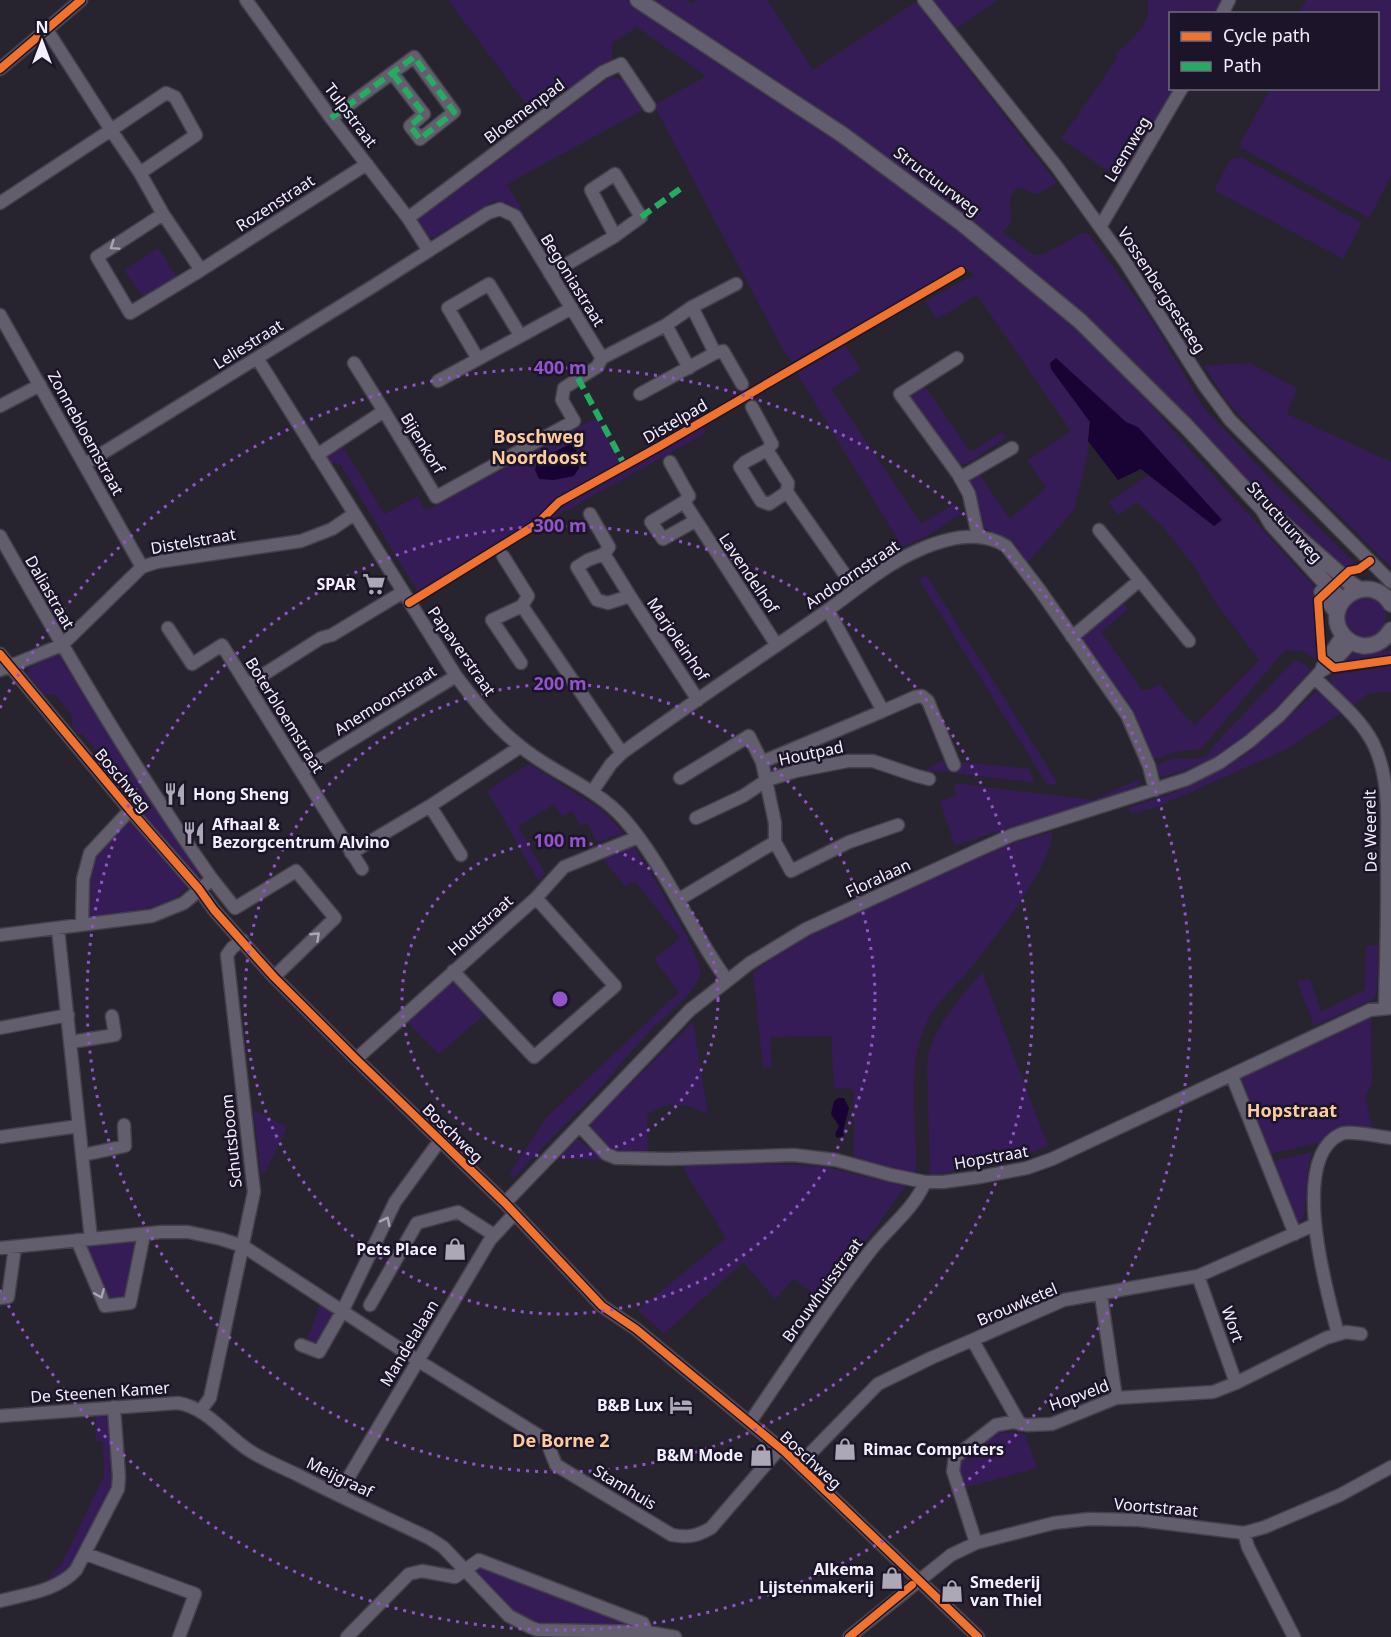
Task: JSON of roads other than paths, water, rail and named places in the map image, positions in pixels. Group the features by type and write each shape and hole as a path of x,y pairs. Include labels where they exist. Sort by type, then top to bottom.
{"main road":[{"name":"Structuurweg","path":"638,0 843,135 963,224 1080,321 1186,426 1263,509 1272,524 1340,607"},
{"name":"Structuurweg","path":"1186,426 1196,451 1340,607"},
{"name":"Structuurweg","path":"1263,509 1278,518 1359,589"},
{"path":"1391,604 1379,592 1359,589 1352,592 1340,607 1338,624 1347,638 1365,646 1385,646 1391,630"}],"street":[{"path":"0,69 81,0"},
{"name":"Tulpstraat","path":"246,0 331,118 408,218 429,251"},
{"name":"Vossenbergsesteeg","path":"924,0 1056,167 1100,227 1124,260 1204,385 1230,420 1391,582"},
{"path":"47,30 201,270"},
{"path":"331,118 414,57 454,112 420,139 410,126 424,114 393,74"},
{"name":"Bloemenpad","path":"408,218 603,72 621,64 649,106"},
{"name":"Leemweg","path":"1100,227 1181,90"},
{"path":"0,203 166,93 175,97 196,135 140,173"},
{"name":"Rozenstraat","path":"163,214 97,257 130,313 367,164"},
{"path":"550,274 615,236 641,217 615,174 591,190 615,236"},
{"name":"Begoniastraat","path":"429,251 488,213 500,209 515,216 602,358"},
{"name":"Leliestraat","path":"85,464 429,251"},
{"path":"478,359 448,308 489,284 520,335"},
{"path":"602,358 666,325 692,307 736,284"},
{"path":"692,307 716,353"},
{"path":"438,381 572,308"},
{"name":"Zonnebloemstraat","path":"0,315 142,567"},
{"path":"666,325 689,368"},
{"path":"640,394 723,351 742,384"},
{"name":"Papaverstraat","path":"257,358 456,676 488,716 520,747 592,792 623,817 638,837 727,980"},
{"name":"Bijenkorf","path":"384,411 436,496 574,421 562,400 562,393 569,384 597,367 602,358"},
{"path":"889,402 957,358"},
{"path":"317,455 384,411 354,363"},
{"path":"0,406 40,385"},
{"path":"900,394 969,494 978,536"},
{"path":"752,407 772,444 767,450 740,467 760,501 769,504 787,492"},
{"path":"960,478 1012,448"},
{"path":"767,450 788,483 787,492 855,589"},
{"name":"Lavendelhof","path":"670,462 689,496 684,502 695,521 776,644"},
{"path":"684,502 651,522 663,539 695,521"},
{"name":"Distelstraat","path":"62,645 142,567 157,562 301,541 333,529 354,514"},
{"name":"Marjoleinhof","path":"590,514 609,547 604,554 578,567 597,600 608,603 630,596"},
{"path":"1099,530 1189,641"},
{"name":"Daliastraat","path":"0,536 62,645 4,668"},
{"name":"Andoornstraat","path":"592,792 622,753 855,589 918,550 956,538 978,536 990,538 1006,546 1072,637 1126,715 1149,766 1155,790"},
{"name":"Marjoleinhof","path":"604,554 698,700"},
{"path":"503,556 528,596 522,606 492,620 521,663"},
{"path":"1072,637 1140,580"},
{"path":"247,685 321,638 333,635 403,592"},
{"path":"522,606 622,753"},
{"path":"828,610 883,711"},
{"name":"Boterbloemstraat","path":"168,628 192,664 222,645 362,869"},
{"name":"Floralaan","path":"506,1203 690,1010 727,980 776,946 806,929 1012,835 1187,779 1219,763 1250,741 1280,715 1317,675 1324,661 1347,638"},
{"name":"Boschweg","path":"62,645 167,816 235,908 296,871 335,918 274,977"},
{"name":"Boschweg","path":"0,654 4,668 103,776 199,889 214,910 274,977 506,1203 602,1306 636,1329 780,1448 978,1637"},
{"name":"De Weerelt","path":"1317,675 1365,730 1377,751 1388,783 1388,1008"},
{"name":"Anemoonstraat","path":"301,771 456,676"},
{"path":"762,762 922,696 928,701 954,765"},
{"path":"680,778 748,736 762,762 767,780 775,824 775,842 791,871 849,842 898,825"},
{"path":"351,853 430,806 520,747"},
{"name":"Houtpad","path":"696,818 743,796 767,780 796,771 864,760 882,763 916,776 929,778"},
{"path":"430,806 461,855"},
{"path":"82,924 83,879 90,853 130,810"},
{"name":"Houtstraat","path":"356,1059 536,898 564,867 638,837"},
{"path":"678,900 775,842"},
{"path":"0,935 152,916 184,903 212,879"},
{"path":"453,971 534,1057 615,986 536,898"},
{"path":"58,928 91,1239"},
{"name":"Schutsboom","path":"201,1410 210,1398 254,1192 227,955 242,940"},
{"name":"Hopstraat","path":"579,1126 606,1154 616,1158 794,1155 836,1160 925,1182 980,1177 1040,1164 1370,1010 1388,1008"},
{"path":"0,1028 68,1015"},
{"path":"71,1042 115,1035 112,1016"},
{"path":"1232,1076 1295,1234"},
{"path":"83,1155 125,1146 124,1125"},
{"path":"0,1137 79,1126"},
{"path":"1338,1334 1320,1264 1314,1225 1316,1169 1323,1152 1332,1139 1344,1132 1391,1138"},
{"path":"301,1345 319,1353 342,1312 395,1202 441,1139"},
{"name":"Brouwhuisstraat","path":"750,1422 822,1317 873,1248 919,1195 925,1182"},
{"path":"370,1305 417,1223 458,1212 494,1235"},
{"name":"Mandelalaan","path":"338,1496 417,1360 494,1235 515,1213"},
{"name":"Brouwketel","path":"799,1465 878,1384 1064,1300 1198,1276 1314,1225"},
{"name":"Stamhuis","path":"0,1248 188,1232 243,1246 342,1312 546,1440 556,1465 672,1535 686,1537 699,1535 711,1528 780,1448"},
{"path":"77,1240 105,1306 130,1303 144,1234"},
{"path":"0,1298 8,1297 15,1247"},
{"name":"Wort","path":"1198,1276 1236,1383"},
{"path":"1101,1294 1116,1398"},
{"name":"Hopveld","path":"976,1543 953,1471 955,1457 996,1425 1013,1422 1027,1425 1052,1424 1116,1398 1213,1392 1326,1338 1346,1332 1361,1334"},
{"path":"973,1341 1020,1424"},
{"name":"De Steenen Kamer","path":"0,1416 178,1403 201,1410"},
{"path":"0,1601 55,1586 67,1580 86,1554 118,1489 114,1407"},
{"name":"Meijgraaf","path":"201,1410 250,1451 338,1496 429,1538 443,1547 509,1616 537,1633 647,1632 675,1637"},
{"name":"Voortstraat","path":"849,1637 951,1555 976,1543 1054,1523 1089,1519 1139,1520 1244,1533 1265,1527 1340,1495 1391,1467"},
{"path":"1244,1533 1248,1547 1294,1637"},
{"path":"86,1554 195,1594 179,1637"},
{"name":"Meijgraaf","path":"466,1571 475,1561 484,1561 643,1623 647,1632"},
{"path":"347,1637 409,1574 422,1571 455,1577 466,1571"}],"place":[{"name":"SPAR","path":"374,584"},
{"name":"Hong Sheng","path":"175,794"},
{"name":"Afhaal & Bezorgcentrum Alvino","path":"194,833"},
{"name":"Pets Place","path":"455,1249"},
{"name":"B&B Lux","path":"681,1405"},
{"name":"Rimac Computers","path":"845,1449"},
{"name":"B&M Mode","path":"761,1455"},
{"name":"Alkema Lijstenmakerij","path":"892,1578"},
{"name":"Smederij van Thiel","path":"952,1591"}],"district":[{"name":"Boschweg Noordoost","path":"539,447"},
{"name":"Hopstraat","path":"1292,1111"},
{"name":"De Borne 2","path":"561,1441"}]}
